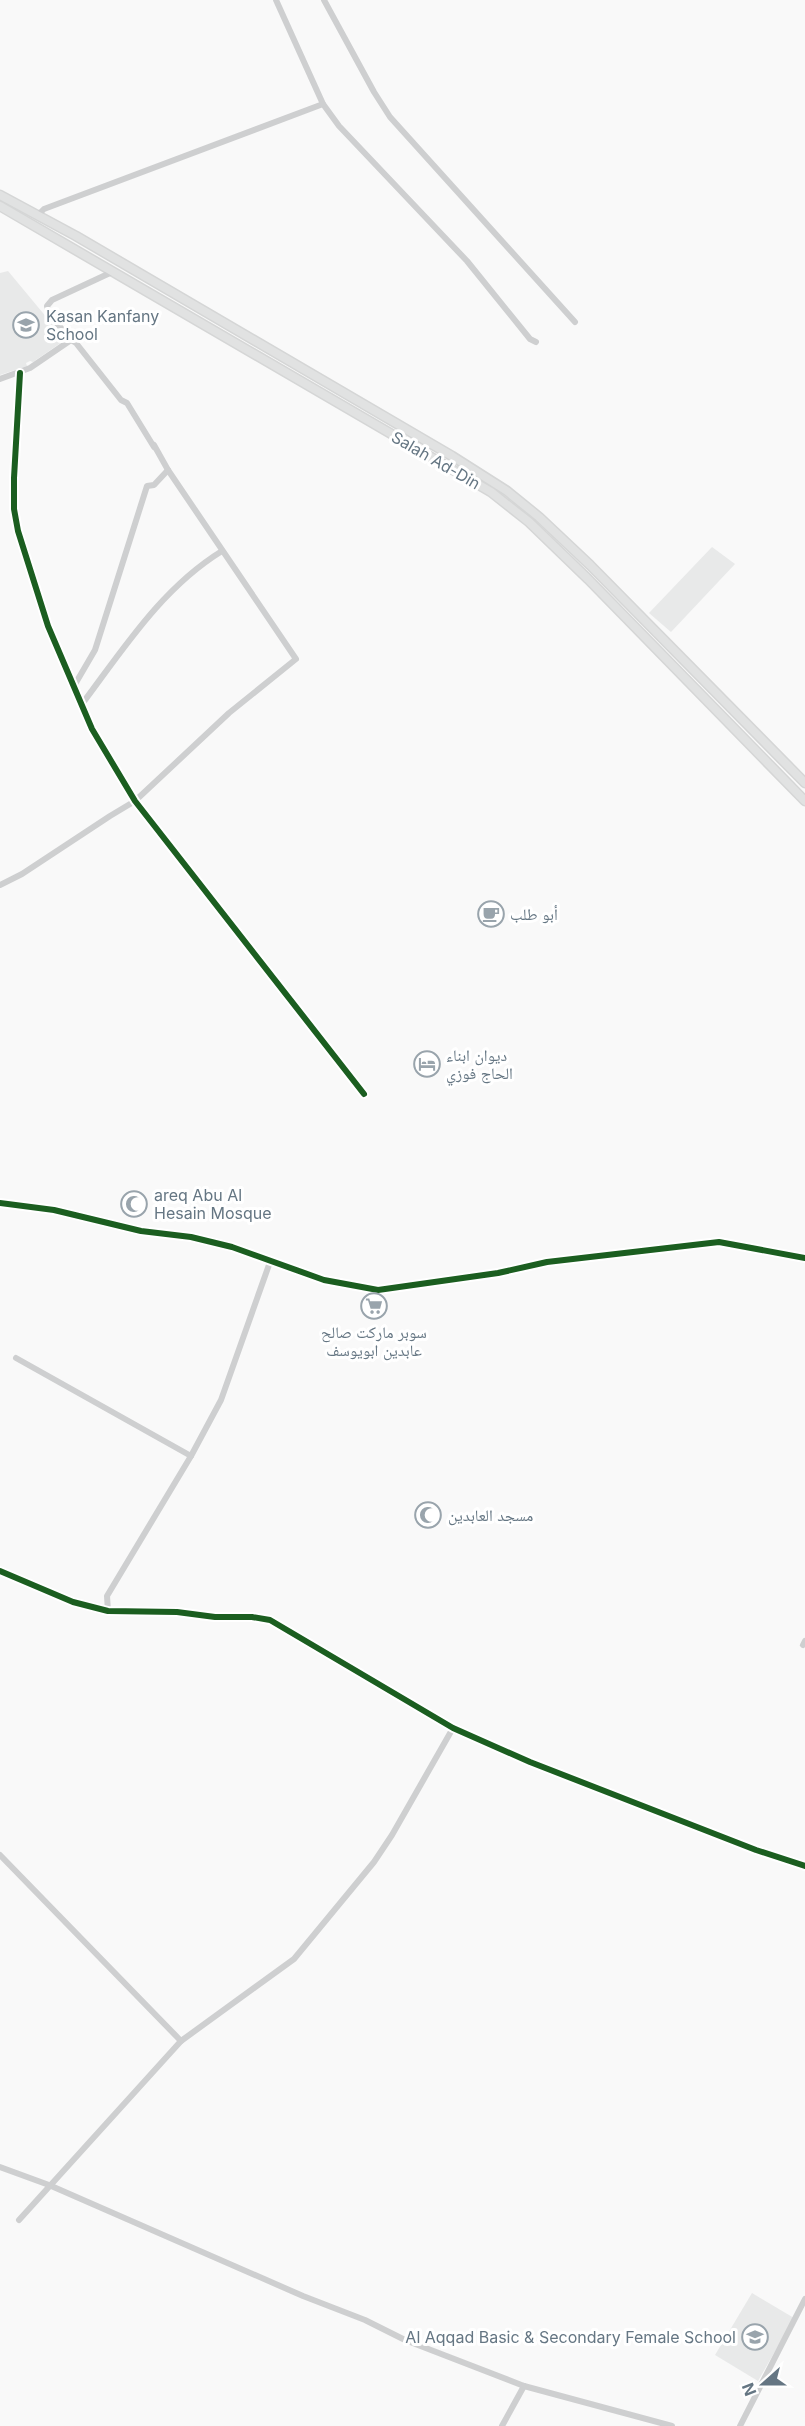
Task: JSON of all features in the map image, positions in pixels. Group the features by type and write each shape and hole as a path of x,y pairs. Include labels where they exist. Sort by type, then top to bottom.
{"highway":[{"name":"Salah Ad-Din","path":"0,195 39,214 281,356 477,472 529,508 590,565 805,783"},
{"name":"Salah Ad-Din","path":"0,206 491,492 529,522 588,579 805,801"},
{"path":"274,366 279,363 281,356"}],"street":[{"path":"276,0 323,104 339,126 467,261 530,339 536,342"},
{"path":"324,0 390,117 575,322"},
{"path":"39,214 44,209 89,190 323,104"},
{"path":"0,885 135,801 230,713 296,659 168,470 127,404 121,400 76,343 49,314 47,306 52,300 110,273"},
{"path":"0,379 30,368 71,340"},
{"path":"20,373 14,478 16,520 48,626 82,705 115,770 135,801 364,1094"},
{"path":"74,686 95,650 147,486 154,485 168,470"},
{"path":"82,705 158,604 206,561 222,551"},
{"path":"0,1203 54,1210 141,1231 191,1237 232,1247 324,1280 378,1290 498,1273 547,1262 718,1242 805,1258"},
{"path":"108,1611 107,1596 191,1456 221,1400 270,1262"},
{"path":"16,1358 191,1456"},
{"path":"0,1571 73,1602 108,1611 177,1612 270,1620 453,1728 530,1762 756,1850 805,1866"},
{"path":"19,2220 181,2041 294,1959 374,1862 453,1728"},
{"path":"0,1855 181,2041"},
{"path":"0,2167 49,2185 303,2296 365,2320 405,2340 524,2386 672,2426"},
{"path":"740,2426 805,2299"},
{"path":"502,2426 524,2386"}],"shaded area":[{"name":"Kasan Kanfany School","path":"8,271 62,336 62,342 33,362 26,363 27,366 0,375 0,273"},
{"path":"712,547 735,564 671,632 649,613"},
{"name":"Al Aqqad Basic & Secondary Female School","path":"752,2293 794,2318 758,2381 715,2355"}],"cycle path":[{"path":"20,373 14,478 14,509 18,531 48,626 92,729 135,801 364,1094"},
{"path":"0,1203 54,1210 141,1231 191,1237 232,1247 324,1280 378,1290 498,1273 547,1262 719,1242 805,1258"},
{"path":"0,1571 73,1602 108,1611 177,1612 270,1620 453,1728 530,1762 756,1850 805,1866"}],"place":[{"name":"Kasan Kanfany School","path":"26,325"},
{"name":"أبو طلب","path":"491,914"},
{"name":"ديوان ابناء الحاج فوزي","path":"427,1064"},
{"name":"areq Abu Al Hesain Mosque","path":"134,1204"},
{"name":"سوبر ماركت صالح عابدين ابويوسف","path":"374,1306"},
{"name":"مسجد العابدين","path":"428,1515"},
{"name":"Al Aqqad Basic & Secondary Female School","path":"755,2337"}]}
